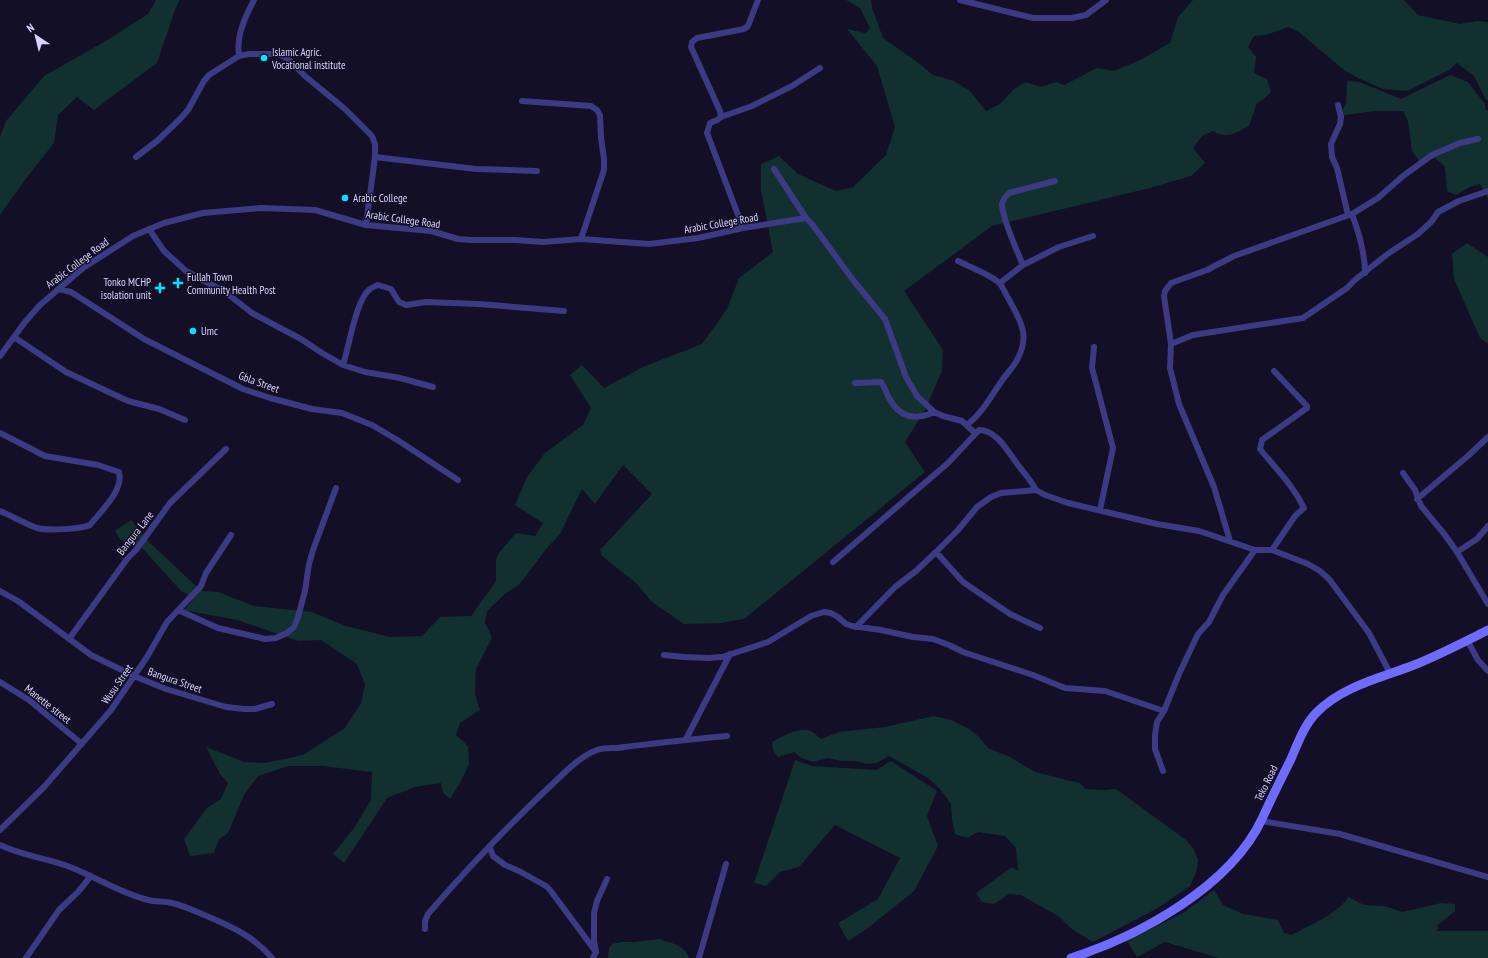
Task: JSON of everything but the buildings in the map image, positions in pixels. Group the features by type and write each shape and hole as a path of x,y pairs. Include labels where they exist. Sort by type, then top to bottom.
{"street":[{"path":"239,56 239,37 243,23 254,0"},
{"path":"721,116 692,47 692,42 697,38 748,26 758,0"},
{"path":"960,0 1033,18 1072,18 1086,15 1106,0"},
{"path":"136,157 157,141 180,119 188,110 204,81 209,75 239,56 250,54 278,54 287,58 305,76 345,109 372,136 375,144 375,157 366,225"},
{"path":"743,228 707,133 710,123 717,120 721,116 752,106 792,86 820,68"},
{"path":"522,100 591,106 597,110 600,115 604,170 580,240"},
{"path":"1338,105 1341,117 1331,144 1332,157 1337,168 1350,214 1360,236 1365,260 1365,273"},
{"path":"1230,541 1214,487 1179,404 1170,368 1171,344 1164,296 1165,291 1171,284 1207,270 1234,256 1350,214 1378,198 1402,176 1432,155 1460,143 1478,139"},
{"path":"375,157 476,169 536,171"},
{"path":"774,169 806,218 885,319 906,377 917,396 934,412 962,421 975,433"},
{"path":"1023,265 1012,239 1002,204 1009,193 1055,181"},
{"path":"1171,344 1193,335 1303,318 1347,288 1356,279 1390,253 1418,234 1432,221 1438,212 1459,201 1488,191"},
{"name":"Arabic College Road","path":"0,356 40,305 83,268 133,236 164,223 203,213 261,208 315,210 366,225 431,231 458,239 543,242 580,240 649,244 698,238 743,228 806,218"},
{"path":"149,229 164,251 186,271 225,292 252,313 343,365 365,372 400,378 433,387"},
{"path":"1000,283 1023,265 1059,247 1093,236"},
{"path":"958,261 1000,283 1023,326 1023,346 1017,360 978,416 967,425"},
{"path":"343,365 360,303 369,290 378,285 391,289 399,302 406,305 426,302 478,304 564,312"},
{"name":"Gbla Street","path":"59,289 71,292 144,339 243,389 312,409 342,413 372,425 400,441 458,480"},
{"path":"14,337 66,372 128,401 159,409 185,420"},
{"path":"1094,347 1092,368 1113,448 1100,510"},
{"path":"1272,550 1295,516 1304,508 1296,492 1260,449 1260,444 1262,440 1307,408 1307,406 1274,371"},
{"path":"855,383 881,382 890,399 900,412 911,417 925,417 934,412"},
{"path":"833,562 948,463 975,433 979,430 984,430 1006,448 1030,479 1036,490 1045,495 1068,503 1157,524 1199,530 1255,550 1272,550 1308,564 1320,571 1329,579 1369,633 1390,673"},
{"path":"0,433 45,456 98,465 119,472 120,477 118,489 90,525 78,529 38,528 0,511"},
{"path":"1417,499 1488,437"},
{"name":"Bangura Lane","path":"69,638 170,503 226,449"},
{"path":"1403,473 1415,490 1417,499 1421,506 1458,552 1488,604"},
{"path":"178,610 218,628 265,639 276,638 287,633 294,627 298,617 313,550 336,488"},
{"path":"856,627 895,587 916,571 936,552 958,530 977,507 990,497 1001,493 1036,490"},
{"path":"1458,552 1477,539 1488,526"},
{"name":"Wusu Street","path":"0,830 44,786 111,710 163,629 178,610 201,586 206,573 231,535"},
{"path":"1163,771 1155,749 1157,722 1164,711 1179,674 1198,634 1209,622 1223,595 1255,550"},
{"path":"936,552 963,582 1010,614 1040,628"},
{"name":"Bangura Street","path":"0,591 18,601 91,655 134,676 166,689 226,707 249,709 272,704"},
{"path":"664,654 684,658 708,658 730,654 768,642 817,613 824,612 831,613 846,624 856,627 933,639 949,644 963,652 1033,675 1065,688 1105,691 1164,711"},
{"name":"Teko Road","path":"1071,958 1140,928 1170,912 1209,885 1248,843 1261,821 1305,728 1328,702 1347,691 1390,673 1415,665 1488,630"},
{"path":"1467,640 1478,660 1488,671"},
{"path":"686,739 730,654"},
{"name":"Manette street","path":"0,682 29,700 82,744"},
{"path":"424,929 428,914 477,859 490,848 567,770 589,754 599,750 686,739 727,736"},
{"path":"1261,821 1340,834 1488,877"},
{"path":"0,845 69,867 138,897 149,900 170,902 232,926 243,932 272,958"},
{"path":"490,848 494,856 505,865 519,871 546,886 550,890 594,955"},
{"path":"699,958 726,864"},
{"path":"26,958 59,910 74,896 91,876"},
{"path":"594,955 594,913 597,901 607,879"}],"green space":[{"path":"156,0 180,0 176,7 157,63 94,110 77,97 58,115 54,143 0,215 0,137 6,121 44,76 104,42 148,14"},
{"path":"846,0 871,0 872,8 883,38 933,75 954,81 970,91 986,111 1000,104 1014,89 1026,82 1041,87 1056,82 1064,85 1097,68 1114,71 1140,60 1170,43 1178,17 1193,0 1404,0 1418,15 1460,24 1477,21 1488,22 1488,101 1486,100 1474,76 1457,63 1449,70 1407,91 1383,89 1344,70 1299,32 1288,27 1266,35 1254,36 1248,47 1256,57 1254,73 1267,79 1271,92 1257,103 1249,126 1240,131 1227,135 1218,134 1213,131 1202,136 1193,148 1205,163 1191,176 1150,188 992,226 904,291 943,350 942,371 925,410 905,442 925,472 744,619 721,623 684,624 652,602 636,583 602,556 600,550 652,494 623,465 595,504 582,489 560,534 547,548 519,585 507,592 487,611 485,622 492,638 476,669 475,694 480,710 460,723 456,735 468,746 469,764 450,799 443,793 441,783 415,787 387,798 344,863 333,854 354,828 371,800 372,772 323,766 288,766 258,776 244,795 228,833 219,839 214,853 190,856 184,839 207,808 221,799 228,783 220,774 206,747 244,762 265,763 303,755 345,728 361,703 365,685 357,664 321,640 298,641 237,620 184,610 193,600 191,596 181,591 143,549 121,540 115,531 131,520 148,541 197,587 203,591 218,592 254,606 312,612 346,626 390,637 422,636 440,617 471,616 496,581 496,560 498,554 516,533 535,536 543,523 515,505 527,477 545,453 583,425 591,408 570,375 582,365 604,388 643,367 702,344 727,309 739,278 773,252 761,190 761,164 779,156 798,174 836,191 853,187 886,155 895,127 877,66 847,29 865,33 870,28 860,8"},
{"path":"1450,75 1468,82 1485,104 1486,110 1488,111 1488,199 1480,184 1470,187 1456,195 1447,191 1445,167 1436,158 1419,161 1412,151 1408,121 1403,111 1374,111 1339,116 1346,104 1347,81 1360,82 1401,99"},
{"path":"1467,243 1488,257 1488,344 1480,338 1454,279 1452,254"},
{"path":"934,716 951,720 969,729 979,737 988,748 1010,757 1035,772 1079,783 1086,789 1116,789 1186,840 1193,848 1198,859 1197,870 1190,886 1156,909 1093,942 1073,930 1058,916 1021,895 1009,894 994,904 982,902 976,893 1012,867 1018,871 1016,848 1005,836 978,832 967,838 955,834 951,804 941,790 928,778 889,756 877,763 866,764 856,761 840,761 828,758 813,762 801,758 794,752 778,757 773,750 772,742 796,731 811,731 821,739 839,732 885,727"},
{"path":"795,760 812,766 876,770 891,761 937,791 927,816 938,846 914,891 868,928 848,941 838,923 878,899 900,858 835,825 799,867 780,872 766,886 754,883"},
{"path":"1214,890 1223,905 1243,914 1278,920 1284,933 1292,935 1331,914 1344,903 1348,897 1364,905 1385,906 1402,912 1441,903 1455,904 1455,911 1438,925 1437,931 1488,931 1488,958 1219,958 1165,942 1137,957 1127,941 1183,913"},
{"path":"659,939 681,947 689,958 608,958 609,948 612,944"}],"place":[{"name":"Islamic Agric. Vocational institute","path":"264,58"},
{"name":"Arabic College","path":"345,198"},
{"name":"Fullah Town Community Health Post","path":"178,283"},
{"name":"Tonko MCHP isolation unit","path":"160,288"},
{"name":"Umc","path":"193,331"}]}
